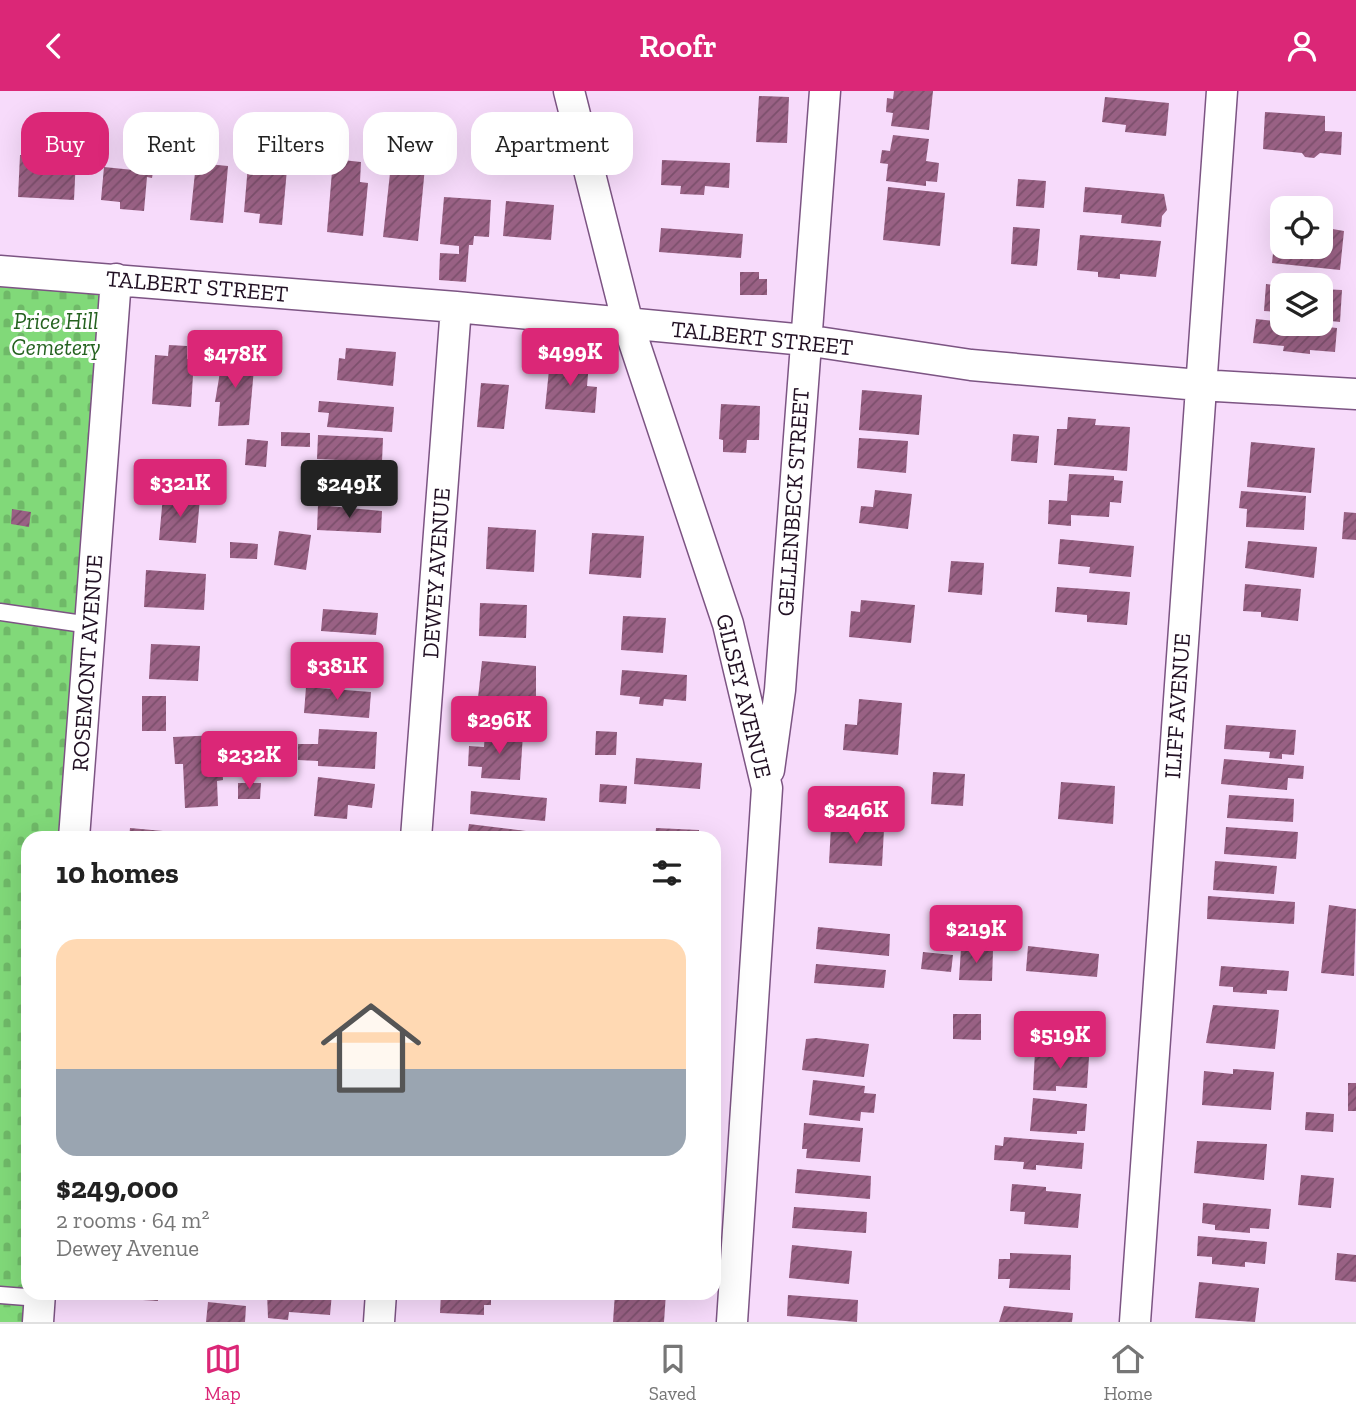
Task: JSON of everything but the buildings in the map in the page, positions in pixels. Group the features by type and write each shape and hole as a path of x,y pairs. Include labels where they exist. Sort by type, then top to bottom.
{"street":[{"name":"GILSEY AVENUE","path":"569,91 628,324 728,624 767,788 732,1322"},
{"name":"GELLENBECK STREET","path":"767,788 780,690 825,91"},
{"name":"ILIFF AVENUE","path":"1135,1322 1199,385 1222,91"},
{"name":"TALBERT STREET","path":"0,271 456,307 805,340 971,365 1199,385 1356,394"},
{"name":"ROSEMONT AVENUE","path":"75,831 116,279"},
{"name":"DEWEY AVENUE","path":"417,831 456,307"},
{"path":"379,1322 381,1300"}],"lane":[{"path":"0,612 90,625"},
{"path":"0,1295 21,1300"},
{"path":"22,1300 39,1304"}],"green space":[{"name":"Price Hill Cemetery","path":"0,271 116,279 75,831 21,831 21,1300 30,1300 38,1322 0,1322"}]}
